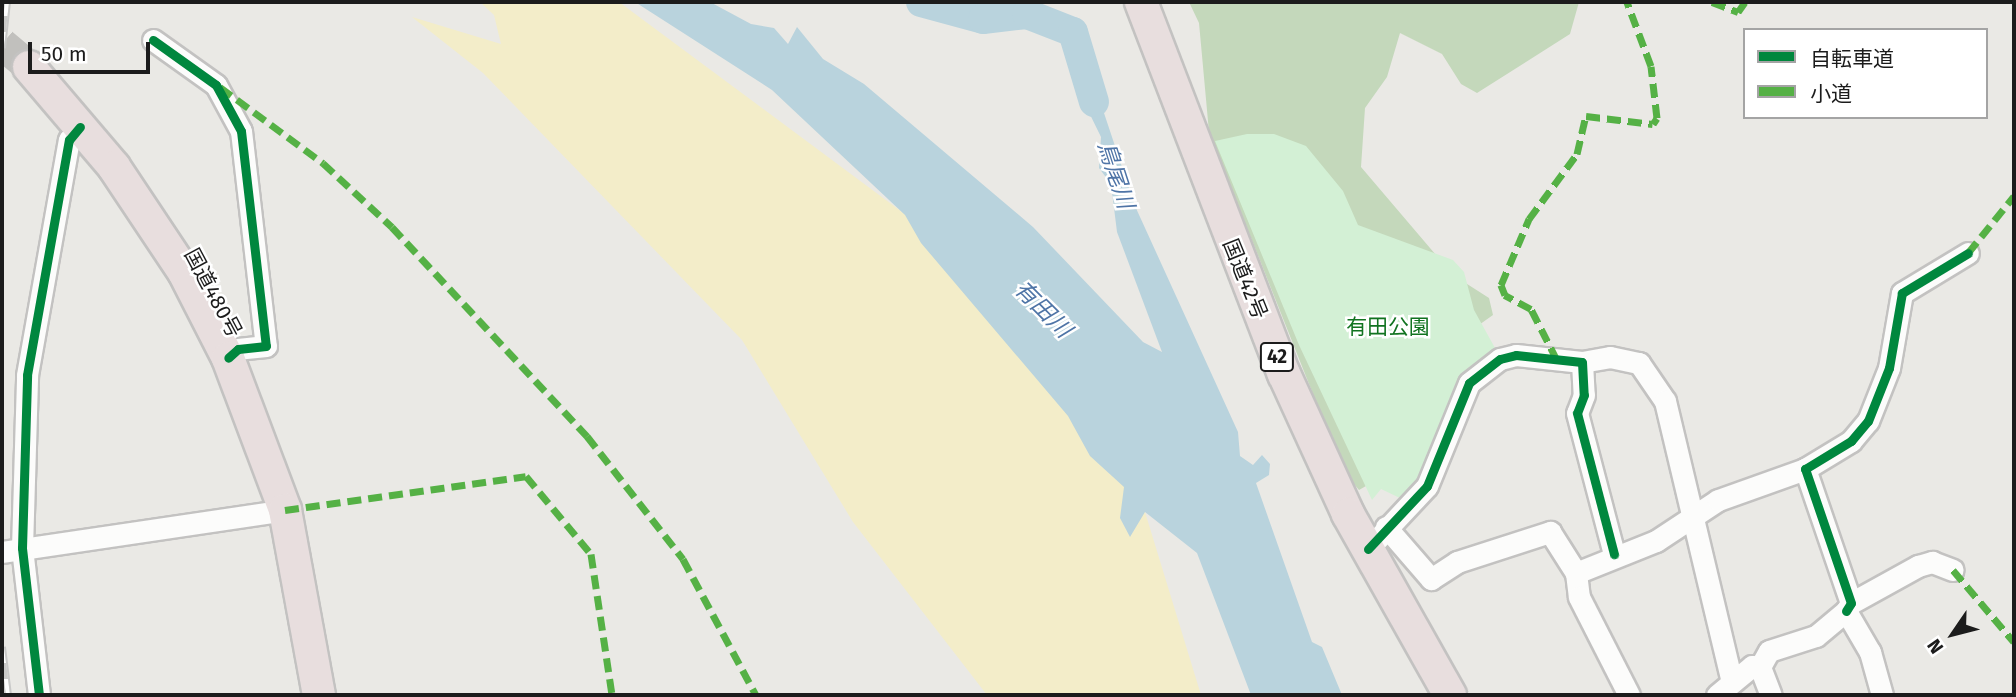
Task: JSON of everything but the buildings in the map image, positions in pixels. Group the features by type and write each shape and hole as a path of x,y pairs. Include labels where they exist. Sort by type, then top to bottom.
{"highway":[{"name":"国道42号","path":"1141,2 1259,316 1377,538 1450,695"},
{"name":"国道480号","path":"29,67 80,127 184,272 228,358 285,510 319,695"}],"street":[{"path":"153,40 216,85 241,131 266,346 238,349 228,358"},
{"path":"38,695 12,550 34,318 69,139 80,127"},
{"path":"1576,573 1614,554 1656,541 1718,500 1805,469 1851,441 1868,421 1889,368 1902,293 1968,253"},
{"path":"1629,695 1579,597 1576,573 1550,532 1457,562 1431,579 1377,538 1427,486 1457,399 1484,369 1517,355 1582,362 1609,357 1639,363 1648,373 1665,401 1694,515 1725,689"},
{"path":"1582,362 1584,395 1577,413 1583,451 1614,554"},
{"path":"1805,469 1848,607 1870,652 1882,695"},
{"path":"12,550 285,510"},
{"path":"1760,667 1769,651 1816,636 1848,607 1918,566 1932,562 1953,570"},
{"path":"1725,689 1752,666 1760,667"},
{"path":"1760,667 1771,695"}],"green space":[{"path":"1189,2 1579,2 1570,34 1477,93 1461,84 1442,54 1400,33 1387,77 1365,108 1361,167 1453,275 1489,298 1493,315 1452,344 1380,478 1359,490 1344,472 1209,132 1199,23"},
{"name":"有田公園","path":"1247,134 1274,134 1306,146 1343,191 1358,225 1453,260 1464,272 1474,310 1495,348 1456,386 1425,476 1402,499 1381,489 1372,500 1299,345 1215,141"}],"sand":[{"path":"480,2 619,2 995,281 1170,497 1145,512 1201,695 987,695 853,522 742,340 483,73 412,17 501,44 494,15"}],"water":[{"name":"有田川","path":"635,2 710,2 751,24 774,28 788,44 797,27 823,59 864,84 1033,227 1143,342 1162,352 1117,232 1111,184 1099,168 1101,137 1078,90 1079,60 1090,71 1135,206 1238,432 1240,456 1253,465 1262,455 1270,464 1269,475 1256,483 1312,642 1322,647 1342,695 1251,695 1197,553 1145,512 1130,537 1120,518 1124,487 1090,456 1068,416 921,243 905,215 772,90"}],"waterway":[{"name":"鳥尾川","path":"921,2 983,19 1027,14 1073,32 1094,102"}],"tunnel":[{"path":"2,44 29,67"}],"railway":[{"path":"2,48 7,2"},
{"path":"2,647 8,695"}],"marked path":[{"path":"1557,360 1531,309 1505,295 1501,285 1529,219 1577,154 1586,116 1653,124 1657,118 1651,66 1627,2"},
{"path":"1712,2 1738,12 1745,2"},
{"path":"220,87 323,163 392,227 587,436 683,559 756,695"},
{"path":"1968,253 2014,196"},
{"path":"285,510 526,476 591,554 612,695"},
{"path":"1953,570 2014,642"}],"cycle path":[{"path":"153,40 216,85 241,131 266,346 238,349 228,358"},
{"path":"39,695 22,548 27,375 69,140 80,127"},
{"path":"1846,611 1851,603 1805,469 1851,441 1868,421 1889,368 1902,293 1968,253"},
{"path":"1368,549 1427,486 1469,383 1500,359 1516,355 1582,362 1584,395 1577,413 1614,554"}]}
